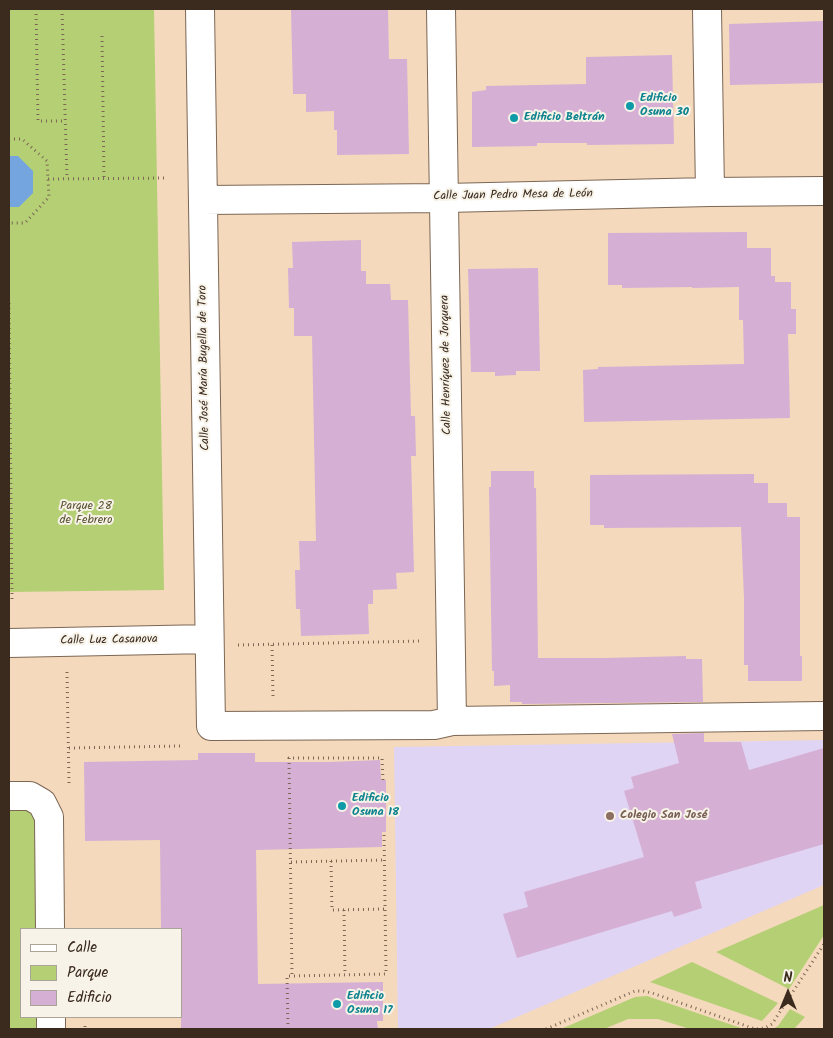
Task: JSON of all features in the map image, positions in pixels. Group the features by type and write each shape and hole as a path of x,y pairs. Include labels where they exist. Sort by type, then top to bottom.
{"street":[{"name":"Calle José María Bugella de Toro","path":"200,9 203,200 221,642 211,726 434,725 452,721"},
{"name":"Calle Henríquez de Jorquera","path":"441,9 452,721"},
{"path":"707,9 710,192"},
{"name":"Calle Juan Pedro Mesa de León","path":"203,200 824,192"},
{"name":"Calle Luz Casanova","path":"9,643 221,642"},
{"path":"452,721 824,716"},
{"path":"9,796 30,796 42,803 49,817 50,928"}],"path":[{"path":"36,9 38,121 66,121"},
{"path":"62,9 67,180"},
{"path":"102,36 104,178"},
{"path":"9,139 22,139 47,161 49,197 25,223 9,223"},
{"path":"48,180 164,178"},
{"path":"9,303 12,601"},
{"path":"221,642 272,645 430,641"},
{"path":"272,645 273,700"},
{"path":"67,672 69,784"},
{"path":"69,748 180,746"},
{"path":"292,976 289,758 382,758 383,780"},
{"path":"288,1029 288,976 386,974 384,832"},
{"path":"291,862 384,860"},
{"path":"331,861 332,910 384,910"},
{"path":"344,910 345,975"},
{"path":"546,1029 635,991 652,992 755,1029 765,1028 772,1024 824,944"}],"shaded area":[{"name":"Colegio San José","path":"824,740 824,885 489,1029 398,1029 394,747"}],"green space":[{"name":"Parque 28 de Febrero","path":"9,9 154,9 164,590 9,592"},
{"path":"9,805 31,805 41,817 43,928 20,928 20,1018 44,1018 44,1029 9,1029"},
{"path":"824,905 824,935 789,989 716,952"},
{"path":"692,962 778,1003 762,1021 650,982"},
{"path":"647,996 744,1029 690,1029 658,1019 628,1019 604,1029 561,1029 635,997"},
{"path":"790,1009 805,1017 794,1029 773,1029 778,1026"}],"water":[{"path":"9,156 18,156 33,171 33,193 19,207 9,207"}],"building":[{"path":"291,9 388,9 389,59 407,59 409,154 337,155 337,130 334,130 334,111 306,112 306,94 293,94"},
{"path":"824,21 824,83 730,85 729,24"},
{"path":"672,55 674,144 587,145 587,143 537,143 537,146 472,147 472,92 486,90 486,86 586,84 586,57"},
{"path":"747,232 747,248 771,248 771,276 775,276 775,282 791,282 791,309 796,309 796,334 788,334 790,418 584,422 583,370 598,369 598,367 744,364 743,320 739,320 739,287 622,288 622,285 608,285 608,233"},
{"path":"361,240 361,271 366,271 366,284 390,284 391,300 408,300 411,416 415,416 416,456 411,456 414,572 396,573 397,589 373,590 373,604 368,604 369,634 301,636 300,609 296,609 295,570 300,570 299,541 316,541 312,336 294,336 294,308 289,308 288,268 293,268 292,242"},
{"path":"538,268 540,371 516,371 516,375 495,376 495,372 471,372 468,269"},
{"path":"491,471 534,471 534,488 536,488 538,658 686,656 686,659 702,659 703,702 522,704 522,702 510,702 510,685 494,686 494,671 492,671 489,487 491,487"},
{"path":"754,474 754,483 768,483 768,503 787,503 787,517 800,517 800,656 802,656 802,681 748,681 748,665 744,665 741,527 604,528 604,525 590,525 590,475"},
{"path":"704,733 704,742 741,742 749,770 824,748 824,844 695,882 702,908 674,917 672,911 517,958 503,914 528,907 524,892 644,857 624,791 634,788 631,777 679,763 672,734"},
{"path":"198,753 255,753 255,762 380,760 381,780 386,780 386,832 382,832 382,847 256,850 258,984 383,982 383,1021 377,1021 378,1029 181,1029 182,928 161,928 160,840 85,841 84,762 198,760"}],"place":[{"name":"Edificio Osuna 30","path":"630,106"},
{"name":"Edificio Beltrán","path":"514,118"},
{"name":"Edificio Osuna 18","path":"342,806"},
{"name":"Colegio San José","path":"610,816"},
{"name":"Edificio Osuna 17","path":"337,1004"}]}
